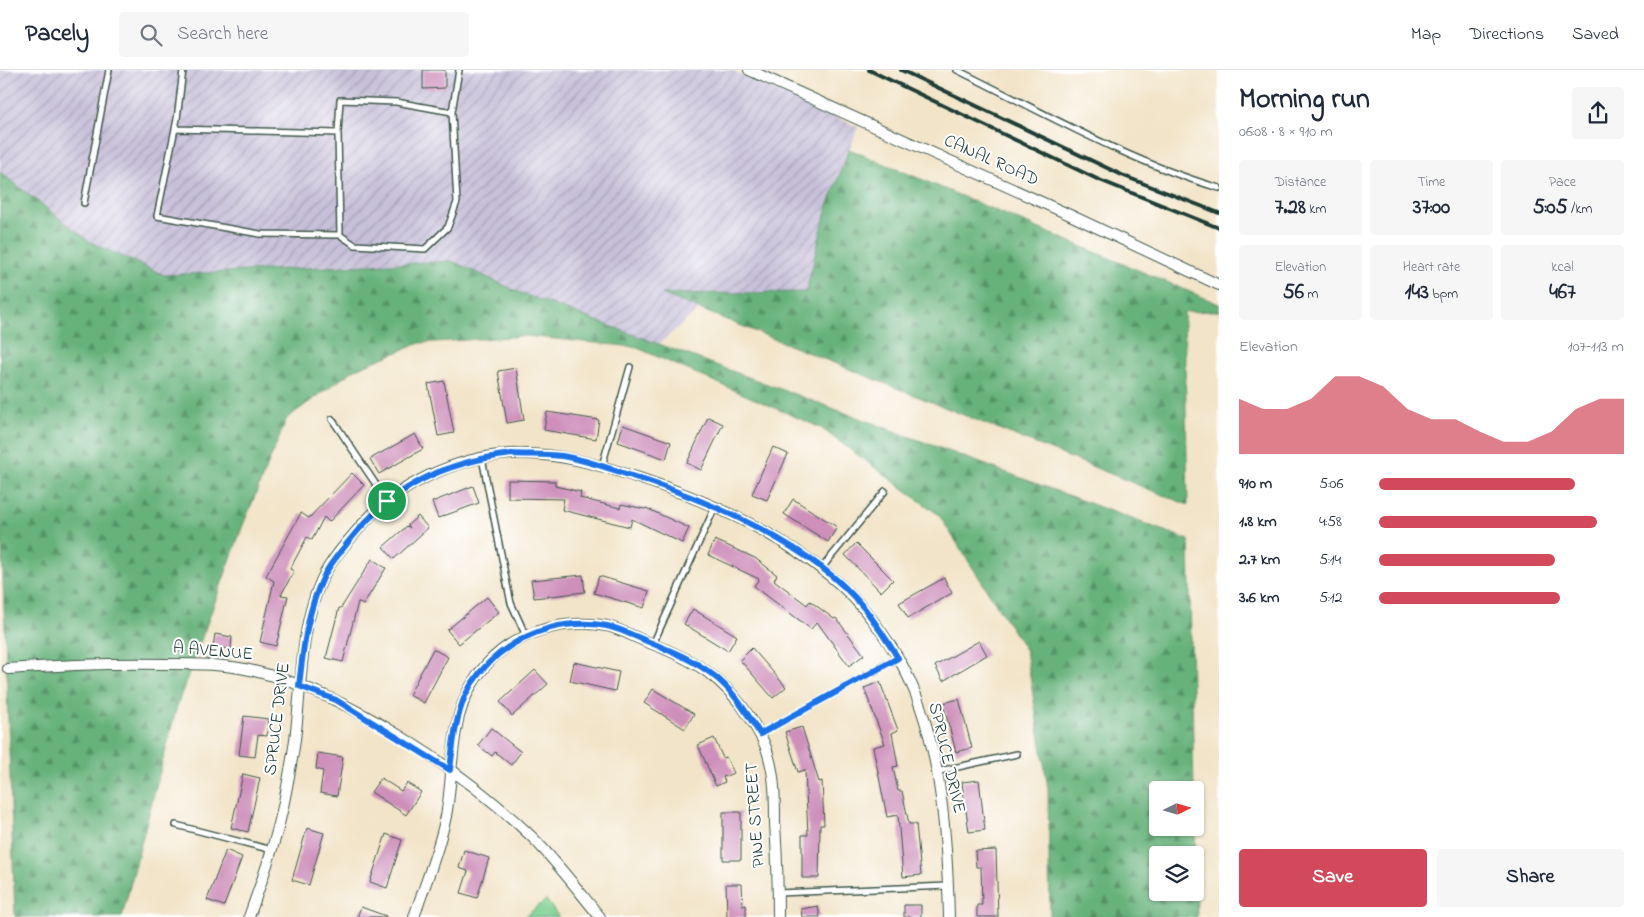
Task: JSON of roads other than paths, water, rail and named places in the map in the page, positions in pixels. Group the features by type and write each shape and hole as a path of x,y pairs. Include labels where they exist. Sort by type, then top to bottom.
{"street":[{"name":"CANAL ROAD","path":"749,70 1061,211 1219,285"},
{"name":"SPRUCE DRIVE","path":"249,917 272,850 293,749 303,654 313,604 323,578 362,524 396,493 452,466 482,458 512,454 562,456 673,488 715,507 783,543 820,569 863,607 898,658 914,695 927,733 942,804 948,886 948,917"},
{"name":"PINE STREET","path":"414,917 430,875 446,816 455,728 465,696 487,664 512,644 526,636 554,626 583,624 608,626 696,663 715,676 743,707 760,734 768,754 774,783 778,917"},
{"name":"A AVENUE","path":"8,669 144,664 216,666 253,671 336,700 450,770 499,807 532,838 600,917"}],"lane":[{"path":"84,204 109,70"},
{"path":"183,70 175,129 156,216 260,234 340,235 355,244 425,249 448,227 457,202 452,112 458,70"},
{"path":"957,70 1138,160 1187,179 1219,188"},
{"path":"340,235 338,133 340,100 396,102 452,112"},
{"path":"175,129 338,133"},
{"path":"602,466 630,367"},
{"path":"332,420 387,501"},
{"path":"482,458 511,603 526,636"},
{"path":"820,569 884,491"},
{"path":"653,644 715,507"},
{"path":"760,734 898,658"},
{"path":"935,772 1017,754"},
{"path":"176,825 272,850"},
{"path":"778,893 948,886"}],"railway":[{"path":"869,70 1097,179 1219,228"},
{"path":"901,70 1124,176 1219,213"}]}
